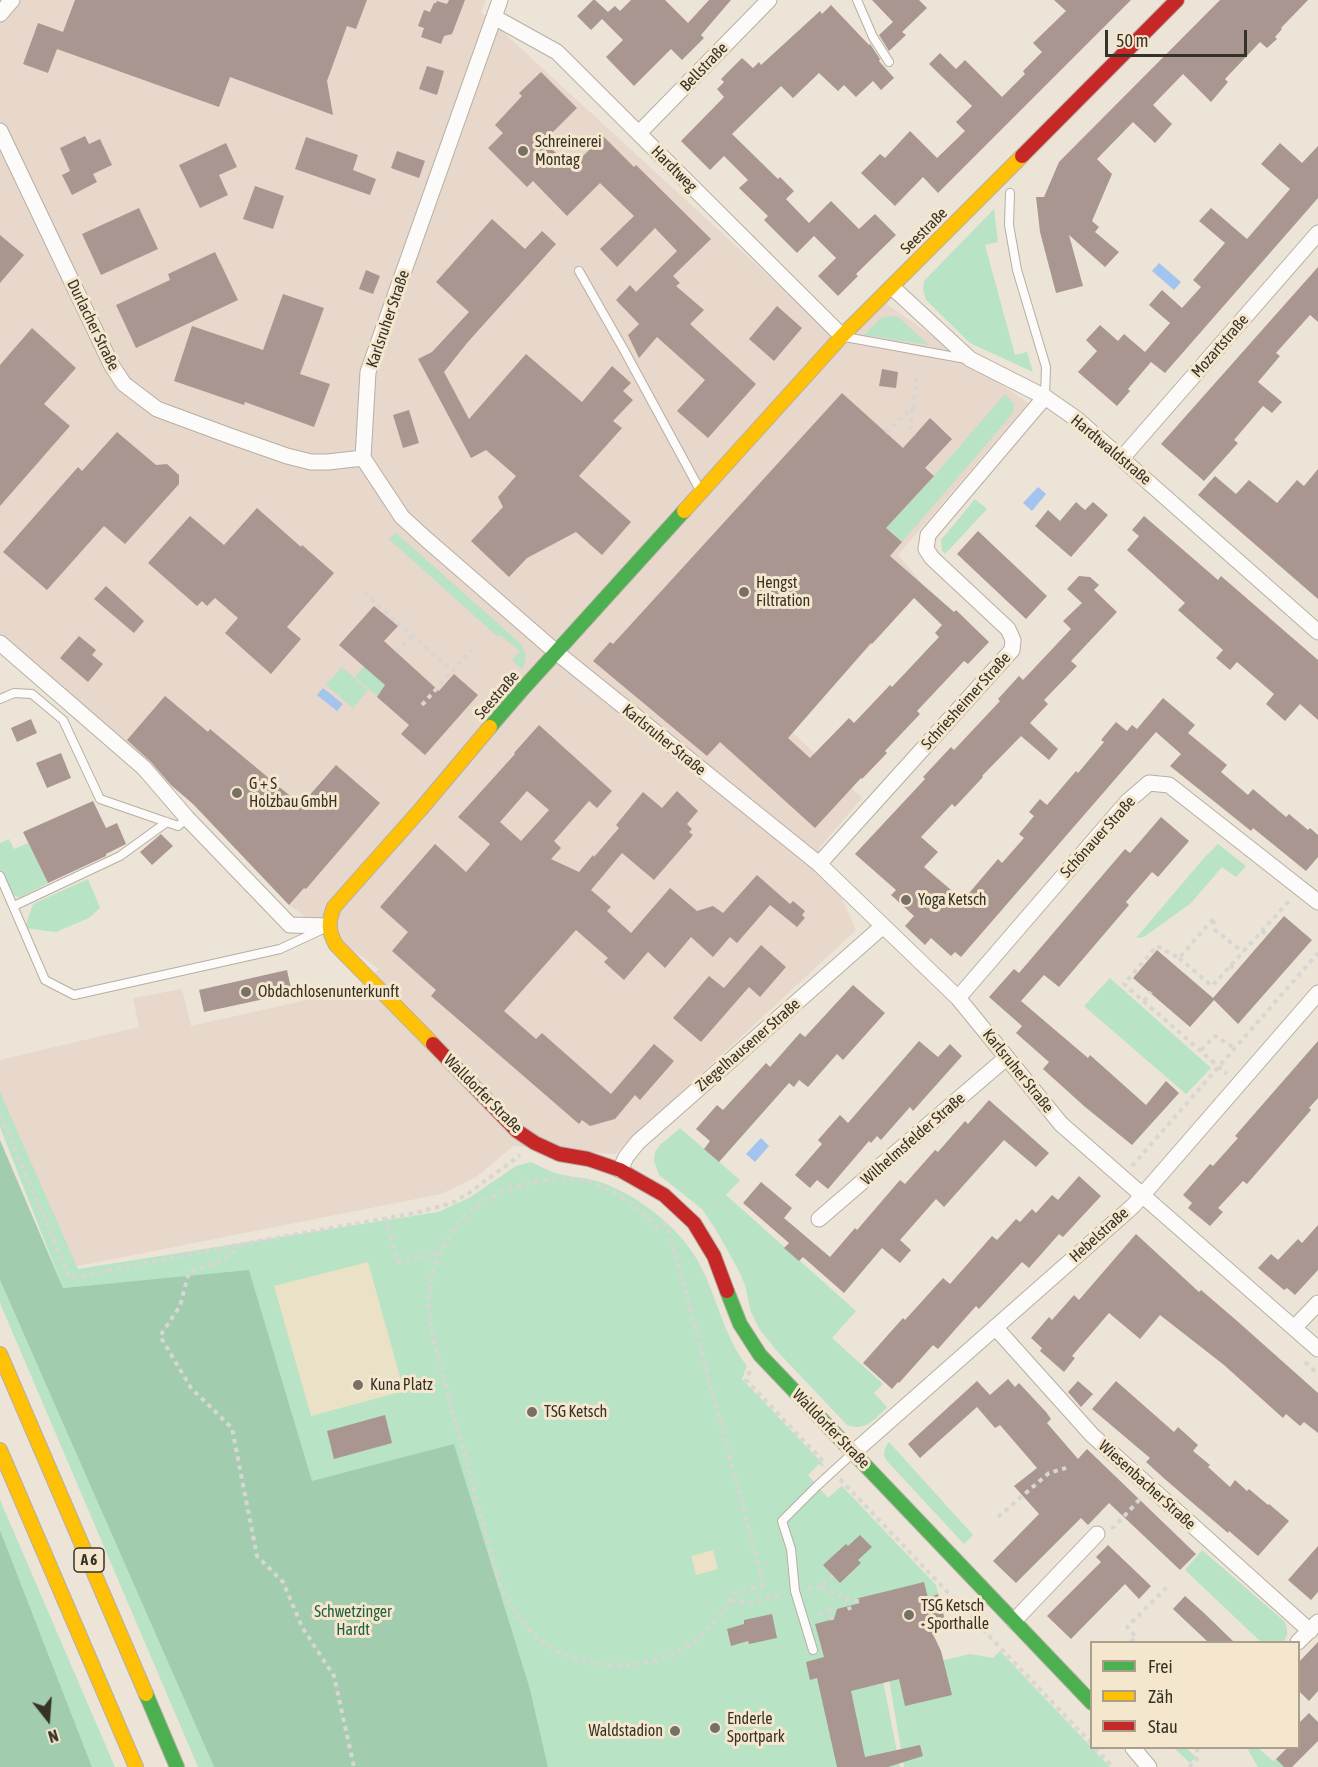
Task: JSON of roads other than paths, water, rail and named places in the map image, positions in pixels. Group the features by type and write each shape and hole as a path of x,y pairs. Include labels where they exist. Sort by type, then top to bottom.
{"main road":[{"name":"Seestraße","path":"328,926 334,907 556,652 843,336 1177,0"},
{"name":"Walldorfer Straße","path":"328,926 336,945 517,1131 535,1143 559,1154 588,1159 620,1170 664,1195 694,1223 714,1256 740,1324 760,1355 1090,1701"},
{"name":"A 6","path":"0,1354 177,1767"},
{"name":"A 6","path":"0,1450 136,1767"}],"street":[{"path":"0,14 12,0"},
{"name":"Karlsruher Straße","path":"500,0 369,372 363,458 402,517 556,652 819,864 958,998 1061,1124 1318,1349"},
{"name":"Bellstraße","path":"639,133 769,0"},
{"name":"Hardtweg","path":"494,17 557,52 843,336"},
{"name":"Durlacher Straße","path":"0,130 112,366 124,384 157,409 287,456 311,462 363,458"},
{"name":"Mozartstraße","path":"1122,458 1318,233"},
{"name":"Hardtwaldstraße","path":"892,287 970,359 1045,397 1078,420 1318,632"},
{"name":"Schriesheimer Straße","path":"819,864 1012,650 1013,640 1008,629 932,558 926,549 928,535 1045,397"},
{"path":"0,643 144,768 186,818 290,925 328,926"},
{"name":"Schönauer Straße","path":"958,998 1127,802 1149,783 1169,785 1318,902"},
{"name":"Ziegelhausener Straße","path":"620,1170 626,1157 638,1142 883,926"},
{"name":"Hebelstraße","path":"854,1452 1133,1206 1318,993"},
{"name":"Wilhelmsfelder Straße","path":"819,1219 1006,1058"},
{"path":"1294,1328 1318,1303"},
{"name":"Wiesenbacher Straße","path":"996,1327 1092,1435 1150,1488 1314,1626"},
{"path":"1014,1621 1097,1534"},
{"path":"1299,1641 1314,1626"},
{"path":"1134,1749 1149,1767"}],"lane":[{"path":"856,0 873,37 889,62"},
{"path":"1010,193 1009,225 1017,270 1046,367 1045,397"},
{"path":"579,271 701,491"},
{"path":"843,336 970,359"},
{"path":"0,699 14,693 32,694 63,720 100,798 177,826 186,818"},
{"path":"14,906 120,856 167,822"},
{"path":"0,876 45,980 74,994 280,949 328,926"},
{"path":"813,1650 795,1591 791,1549 782,1521 854,1452"}],"water":[{"path":"1159,263 1181,282 1174,290 1152,271"},
{"path":"1038,487 1046,494 1032,511 1023,503"},
{"path":"323,688 343,704 337,711 317,695"},
{"path":"761,1138 769,1146 755,1162 746,1154"}],"place":[{"name":"Schreinerei Montag","path":"523,151"},
{"name":"Hengst Filtration","path":"744,592"},
{"name":"G + S Holzbau GmbH","path":"237,793"},
{"name":"Yoga Ketsch","path":"906,900"},
{"name":"Obdachlosenunterkunft","path":"246,992"},
{"name":"Kuna Platz","path":"358,1385"},
{"name":"TSG Ketsch","path":"532,1412"},
{"name":"TSG Ketsch - Sporthalle","path":"909,1615"},
{"name":"Enderle Sportpark","path":"715,1728"},
{"name":"Waldstadion","path":"675,1731"}],"park label":[{"name":"Schwetzinger Hardt","path":"353,1621"}]}
